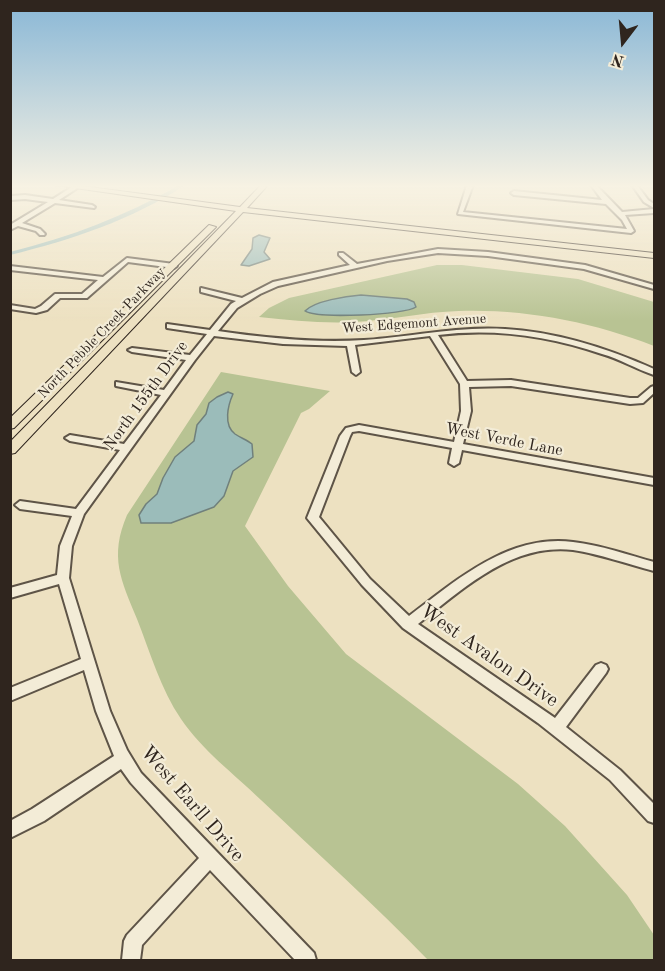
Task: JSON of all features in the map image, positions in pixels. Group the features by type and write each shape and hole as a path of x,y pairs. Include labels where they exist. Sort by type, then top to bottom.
{"main road":[{"name":"North Pebble Creek Parkway","path":"10,425 213,230"},
{"name":"North Pebble Creek Parkway","path":"10,450 186,267 218,230"},
{"path":"444,230 654,254"},
{"path":"174,266 186,267"},
{"path":"94,344 110,347"}],"street":[{"path":"38,230 42,234"},
{"path":"204,290 240,300 276,284 409,254 460,252 585,267 654,287"},
{"path":"341,254 355,266"},
{"path":"10,307 33,311 40,309 58,296 82,297 127,260 174,266"},
{"path":"10,268 104,279"},
{"name":"North 155th Drive","path":"79,513 192,358 240,300"},
{"name":"West Edgemont Avenue","path":"170,327 256,339 351,343 480,331 532,334 574,342 607,352 654,372"},
{"path":"433,334 464,384 466,411 454,463"},
{"path":"351,343 356,372"},
{"path":"132,350 192,358"},
{"path":"464,384 511,383 630,401 640,401 654,389"},
{"path":"118,384 166,393"},
{"name":"West Verde Lane","path":"312,518 349,430 359,428 654,482"},
{"path":"70,438 126,448"},
{"path":"20,505 79,513"},
{"name":"West Earll Drive","path":"79,513 66,546 63,578 103,711 123,759 136,778 209,859 307,960"},
{"name":"West Avalon Drive","path":"312,518 366,582 408,624 556,728 615,775 654,815"},
{"path":"408,624 508,555 533,547 559,545 574,547 654,566"},
{"path":"10,593 63,578"},
{"path":"10,695 88,662"},
{"path":"556,728 601,669"},
{"path":"10,830 38,816 123,759"},
{"path":"131,960 133,941 209,859"}],"green space":[{"path":"437,265 462,265 578,279 654,302 654,346 583,324 509,312 446,312 343,322 259,317 269,308 289,298"},
{"path":"221,372 330,391 301,413 245,526 288,586 346,654 518,784 565,826 627,895 654,935 654,960 428,960 367,899 208,751 189,730 174,708 162,683 126,592 119,568 119,543 127,515"}],"water":[{"path":"259,235 270,238 264,252 270,259 249,266 241,265 252,249 253,238"},
{"path":"361,295 407,299 414,302 416,307 396,312 361,315 326,315 305,311 323,302"},
{"path":"228,392 233,394 228,409 229,425 235,434 252,444 253,457 233,471 224,496 214,507 171,523 141,523 139,515 146,504 157,494 175,457 194,441 197,425 206,414 209,403"}],"waterway":[{"path":"10,254 56,242 88,230"}]}
